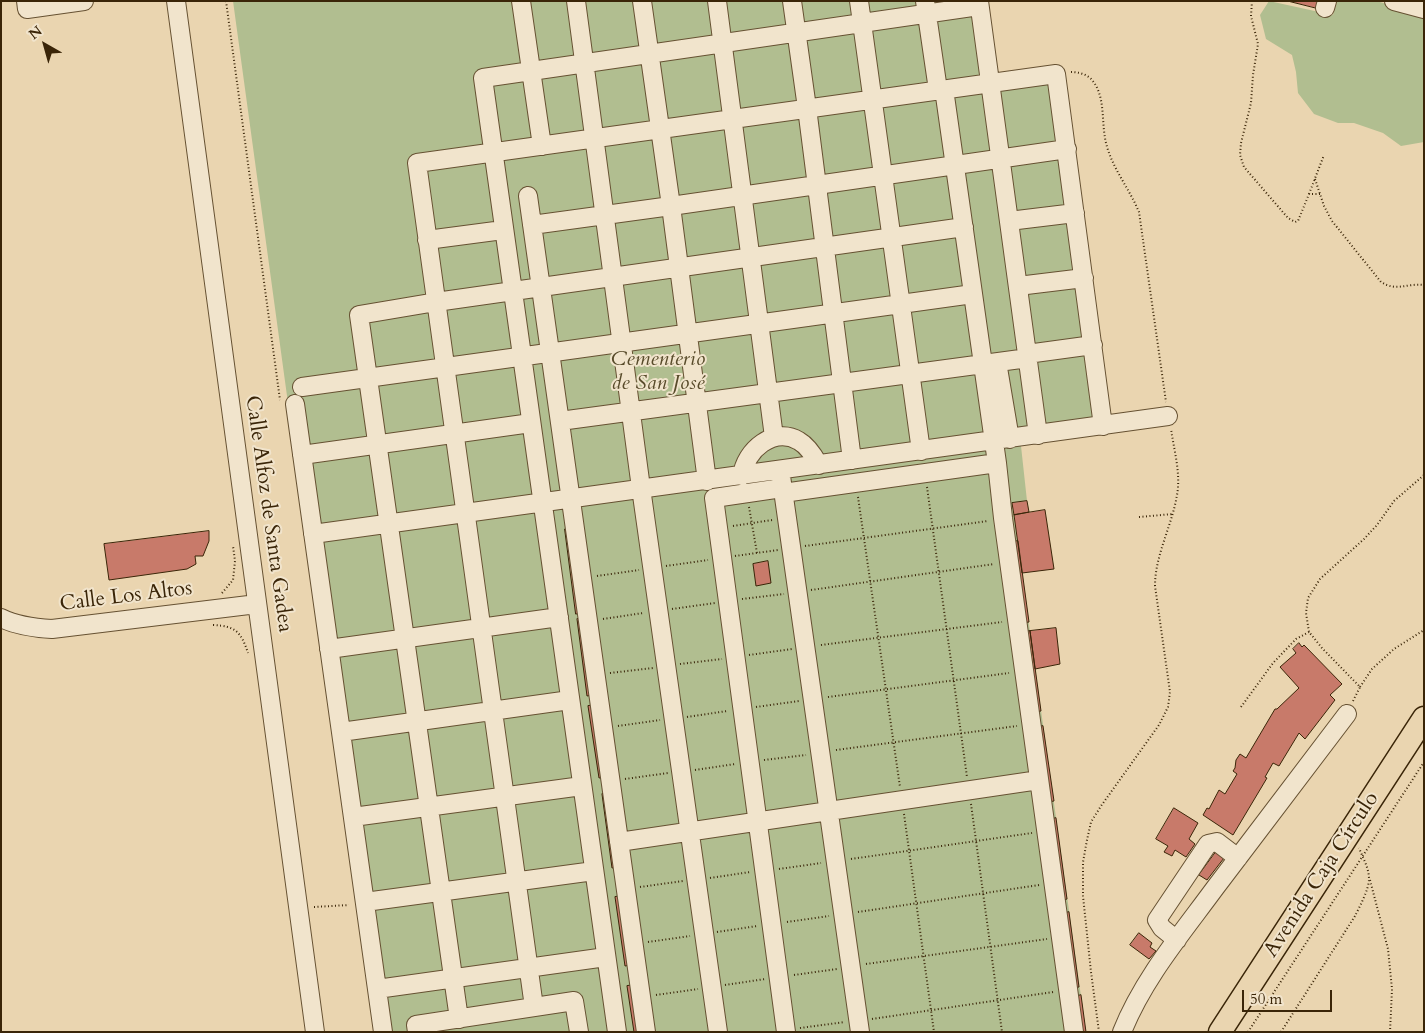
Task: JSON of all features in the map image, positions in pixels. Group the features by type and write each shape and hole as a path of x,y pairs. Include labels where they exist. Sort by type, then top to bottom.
{"main road":[{"name":"Avenida Caja Círculo","path":"1220,1032 1424,718"},
{"name":"Avenida Caja Círculo","path":"1238,1032 1360,851 1424,745"}],"street":[{"path":"26,1 27,8 84,1"},
{"name":"Calle Alfoz de Santa Gadea","path":"176,1 315,1032"},
{"path":"521,1 542,146"},
{"path":"576,1 641,488 718,1032"},
{"path":"642,1 672,206 707,481"},
{"path":"717,1 724,42 774,437"},
{"path":"792,1 852,460"},
{"path":"859,1 921,451"},
{"path":"1394,1 1424,9"},
{"path":"617,1032 492,153 483,78 862,23 926,8 979,4 1038,435"},
{"path":"926,8 956,166 973,294 990,362 1001,440 997,463 1074,1032"},
{"path":"534,1007 417,163 1056,74 1103,426"},
{"path":"532,225 1067,149"},
{"path":"528,196 646,1032"},
{"path":"1009,222 1075,213"},
{"path":"459,1019 359,315 436,302 964,227"},
{"path":"427,240 504,230"},
{"path":"1018,286 1084,278"},
{"path":"302,387 973,294"},
{"path":"560,421 990,362 1093,345"},
{"path":"295,404 353,817 358,903 377,989 383,1032"},
{"path":"786,1031 714,498 747,493 782,484 819,465 1168,416"},
{"path":"302,455 531,423"},
{"path":"742,476 743,468 752,453 760,445 774,437 780,436 800,441 819,465"},
{"path":"313,534 641,488 742,476 782,484 856,483 997,463"},
{"path":"782,484 859,1026"},
{"name":"Calle Los Altos","path":"1,618 13,624 52,629 257,604"},
{"path":"329,649 559,617"},
{"path":"341,732 570,700"},
{"path":"1122,1032 1130,1012 1177,940 1347,714"},
{"path":"619,842 1039,780"},
{"path":"353,817 582,786"},
{"path":"1177,940 1162,928 1157,920 1208,844 1217,842 1238,858"},
{"path":"358,903 594,871"},
{"path":"377,989 606,957"},
{"path":"417,1032 416,1026 574,1001 579,1032"}],"path":[{"path":"1252,1 1251,16 1258,44 1252,75 1251,104 1241,143 1240,155 1244,167 1288,218 1295,222 1298,221 1324,155"},
{"path":"1056,74 1065,72 1085,74 1092,80 1098,90 1102,104 1106,142 1119,175 1134,200 1138,212 1177,466 1178,493 1155,573 1155,586 1170,692 1168,707 1160,725 1120,778 1091,822 1083,862 1083,896 1100,1032"},
{"path":"1315,179 1324,206 1332,221 1380,282 1393,287 1408,284 1424,284"},
{"path":"1309,194 1320,194"},
{"path":"926,473 1002,1032"},
{"path":"1360,687 1322,648 1310,632 1306,613 1308,598 1320,579 1364,539 1377,525 1394,501 1424,475"},
{"path":"856,483 934,1032"},
{"path":"747,493 757,553"},
{"path":"1139,517 1173,514"},
{"path":"718,528 787,518"},
{"path":"233,540 235,561 233,580 218,595 222,625 241,635 248,652"},
{"path":"1347,714 1360,687 1372,669 1394,649 1424,630"},
{"path":"1241,707 1279,657 1296,639 1310,632"},
{"path":"1248,1032 1360,851 1424,762"},
{"path":"1360,851 1368,869 1388,949 1392,989 1390,1032"},
{"path":"1281,1032 1356,916 1370,880"},
{"path":"298,908 358,903"},
{"path":"786,1031 859,1026 931,1010 1068,989"}],"green space":[{"name":"Cementerio de San José","path":"233,1 985,1 994,76 1061,67 1112,432 1021,446 1027,501 1012,503 1086,1032 374,1032"},
{"path":"1269,1 1333,15 1337,1 1376,1 1424,14 1424,142 1401,146 1383,133 1354,123 1338,123 1314,114 1298,93 1292,55 1266,39 1260,15"}],"building":[{"path":"1288,1 1319,1 1317,8"},
{"path":"1027,501 1029,512 1014,515 1012,503"},
{"path":"1045,510 1054,569 1022,573 1014,515"},
{"path":"565,529 571,529 582,613 576,614"},
{"path":"209,531 209,541 203,556 195,556 196,564 187,569 109,580 104,544"},
{"path":"1018,541 1029,622 1022,623 1012,542"},
{"path":"768,561 771,583 756,586 753,564"},
{"path":"583,618 593,695 587,696 577,619"},
{"path":"1056,628 1060,664 1035,669 1030,631"},
{"path":"1030,631 1041,711 1035,712 1023,632"},
{"path":"1299,643 1302,647 1304,645 1342,684 1330,695 1335,700 1305,739 1299,733 1279,766 1273,763 1265,777 1267,778 1233,835 1203,815 1207,808 1209,809 1219,790 1225,794 1237,774 1233,771 1240,754 1246,758 1275,709 1299,688 1280,667 1296,653 1293,649"},
{"path":"595,705 606,777 599,778 588,706"},
{"path":"1043,726 1054,801 1048,802 1038,727"},
{"path":"608,793 618,867 612,868 602,794"},
{"path":"1174,808 1198,823 1189,839 1195,844 1186,857 1175,850 1172,856 1164,852 1168,846 1156,839"},
{"path":"1056,818 1067,899 1060,901 1049,820"},
{"path":"1216,852 1224,858 1207,880 1199,875"},
{"path":"621,896 631,965 625,966 615,897"},
{"path":"1069,912 1079,987 1073,988 1062,914"},
{"path":"1139,933 1152,943 1150,947 1156,951 1149,959 1130,945"},
{"path":"634,985 641,1032 634,1032 627,986"},
{"path":"1081,995 1086,1032 1079,1032 1075,997"}]}
